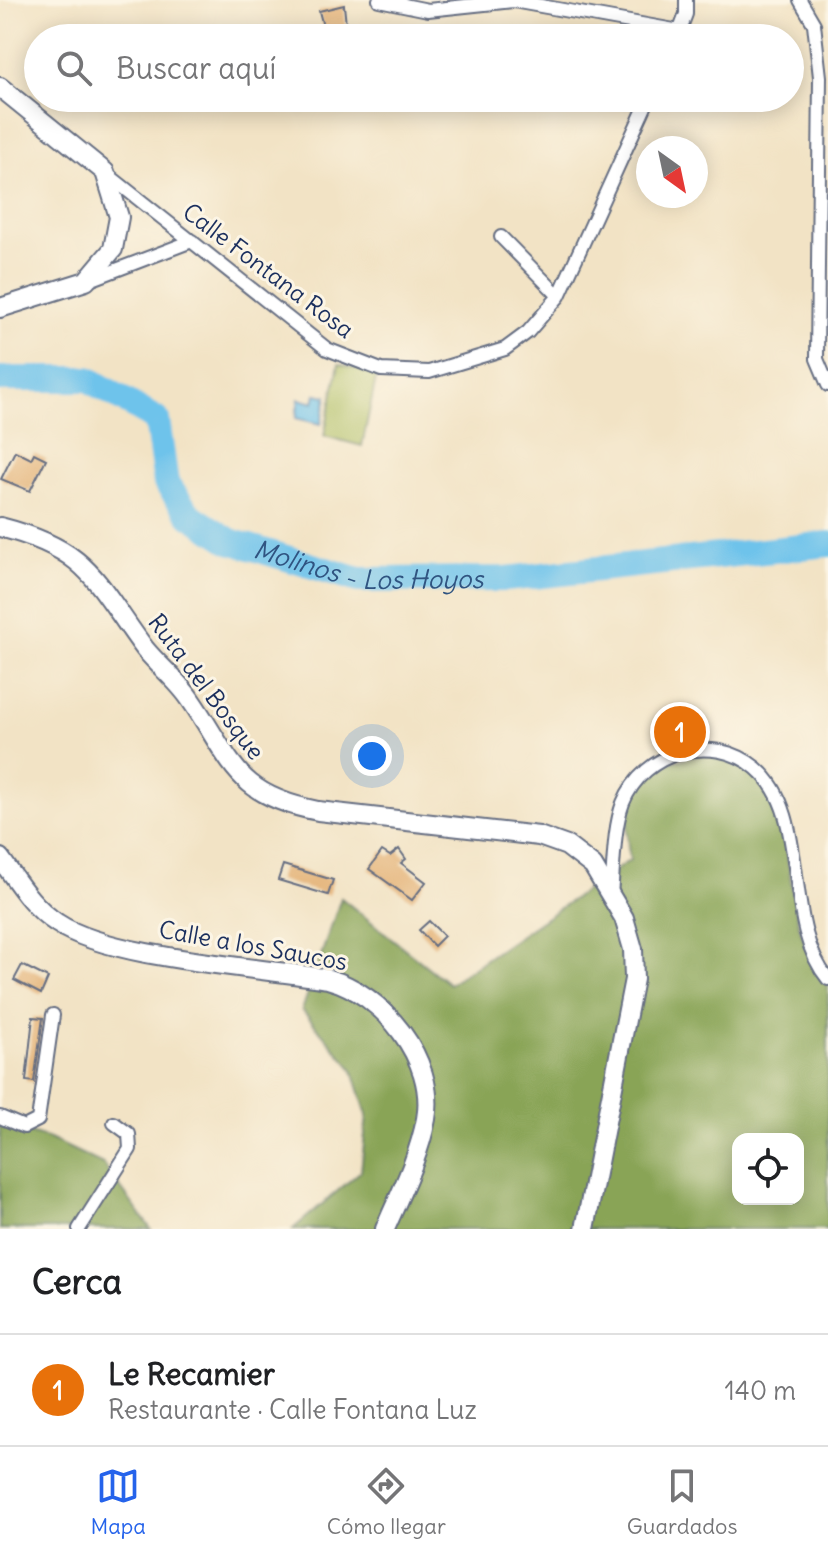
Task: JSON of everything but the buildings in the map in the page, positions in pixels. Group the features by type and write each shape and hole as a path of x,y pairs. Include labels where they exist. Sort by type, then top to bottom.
{"street":[{"path":"379,0 428,10 513,1 629,24"},
{"path":"681,24 686,0"},
{"path":"800,0 814,24 820,77 817,359 828,385"},
{"path":"0,87 24,106"},
{"path":"31,112 105,172 115,196 119,227 107,259 86,281"},
{"name":"Calle Fontana Rosa","path":"105,172 327,349 362,365 397,373 445,370 505,349 528,332 559,296 643,112"},
{"path":"501,237 559,296"},
{"path":"0,308 86,281 192,241"},
{"name":"Ruta del Bosque","path":"0,527 56,545 87,569 147,651 189,697 230,766 257,788 286,803 318,811 524,833 553,840 593,866 630,933 634,979 585,1229"},
{"path":"611,894 619,816 637,780 657,762 682,751 709,749 734,755 765,777 779,798 805,931 828,979"},
{"name":"Calle a los Saucos","path":"0,858 46,915 84,937 129,949 328,979 358,991 385,1009 417,1064 425,1089 427,1116 385,1229"},
{"path":"0,1117 24,1127 38,1120 53,1015"},
{"path":"79,1229 130,1149 129,1134 114,1123"}],"green space":[{"path":"339,364 377,374 362,446 324,436"},
{"path":"710,754 740,766 761,784 775,807 783,833 798,920 815,968 828,985 828,1229 293,1229 361,1171 367,1115 352,1068 302,1010 341,898 449,984 630,860 628,817 633,800 641,785 668,764 687,757"},
{"path":"0,1124 50,1139 103,1164 151,1229 0,1229"}],"water":[{"path":"316,394 327,396 321,424 296,418 299,399 314,403"}],"waterway":[{"name":"Molinos - Los Hoyos","path":"0,379 88,379 157,420 166,483 190,515 230,541 359,580 506,579 828,544"}],"place":[{"name":"Le Recamier","path":"680,732"}]}
